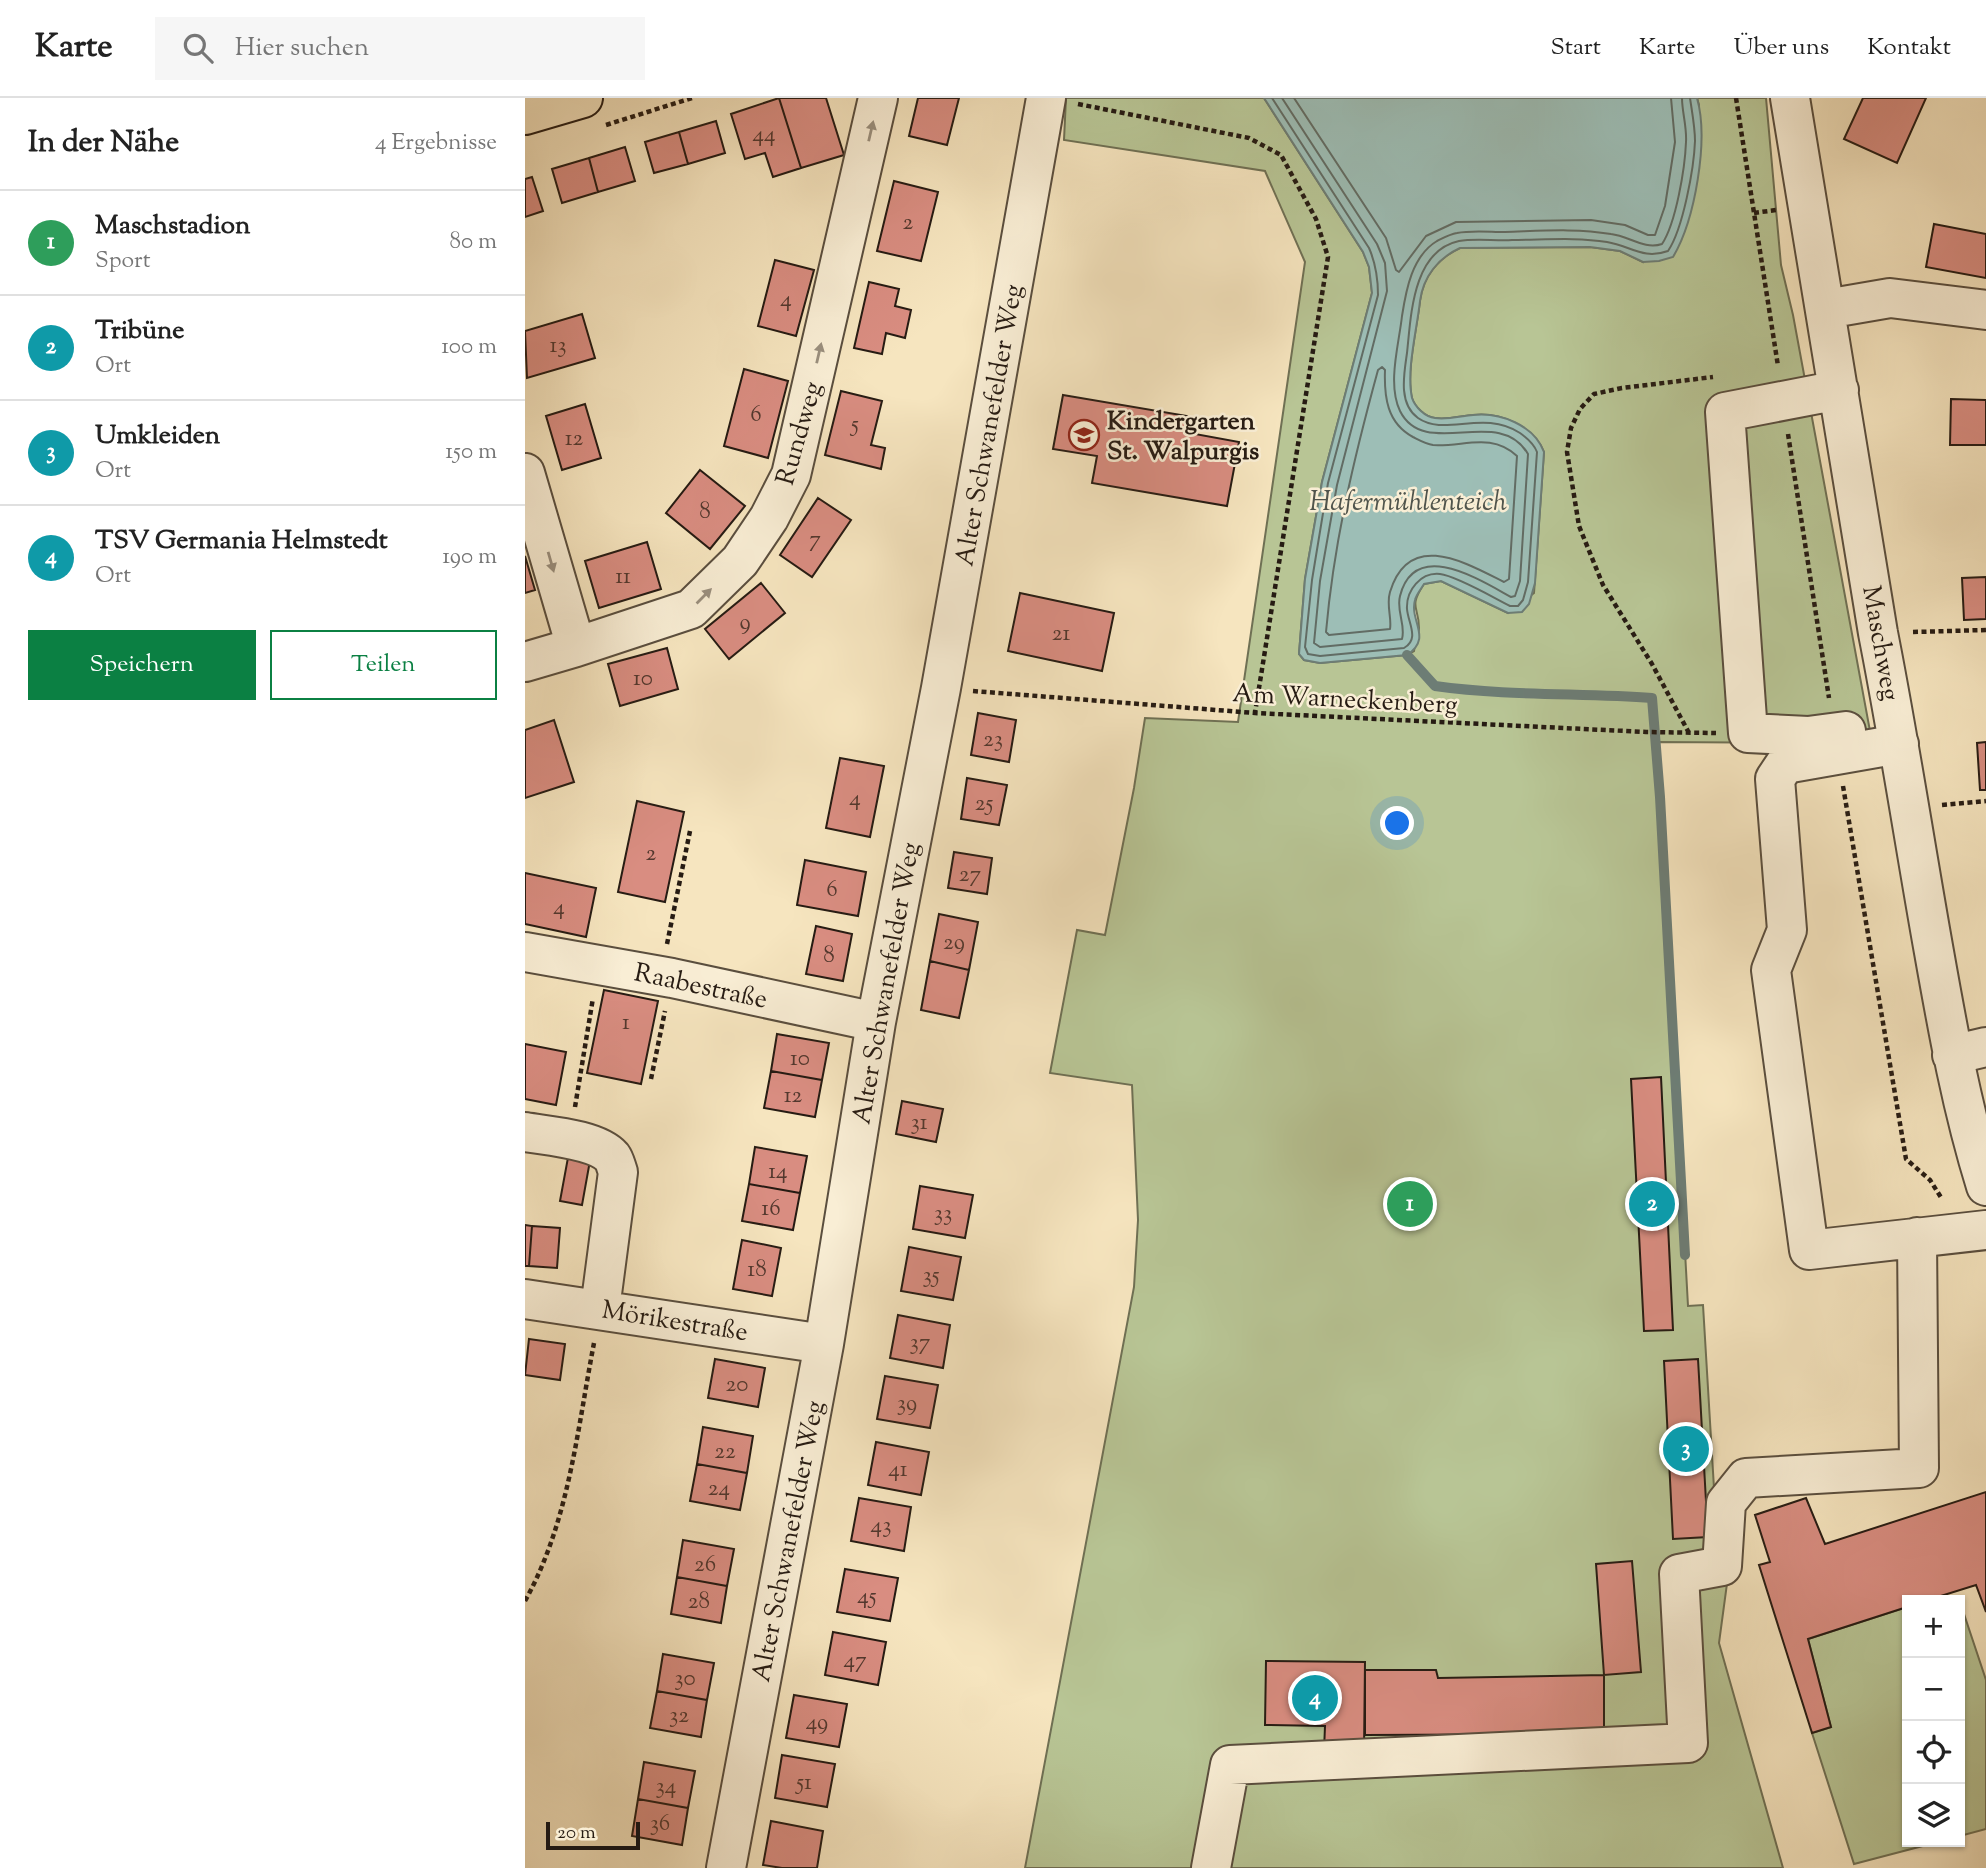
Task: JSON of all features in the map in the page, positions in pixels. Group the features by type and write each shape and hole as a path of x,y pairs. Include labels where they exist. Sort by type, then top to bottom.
{"main road":[{"path":"525,116 583,98"}],"street":[{"name":"Rundweg","path":"525,662 691,608 740,561 769,518 791,475 878,98"},
{"name":"Maschweg","path":"1790,98 1909,807 1969,1051 1967,1122 1986,1186"},
{"name":"Alter Schwanefelder Weg","path":"726,1868 824,1344 876,1022 1061,101"},
{"path":"1826,309 1890,298 1986,310"},
{"path":"1836,744 1748,733 1725,412 1839,390"},
{"path":"525,473 576,647"},
{"path":"1897,732 1836,744 1785,764 1775,779 1787,930 1772,970 1809,1250 1974,1231"},
{"name":"Raabestraße","path":"525,952 666,977 876,1022"},
{"path":"525,1132 585,1143 604,1150 614,1158 618,1172 600,1309"},
{"path":"1210,1868 1230,1765 1688,1743 1679,1574 1722,1566 1726,1503 1746,1478 1919,1468 1917,1237"},
{"name":"Mörikestraße","path":"525,1299 824,1344"}],"path":[{"path":"1736,98 1836,744 1906,1159 1930,1180 1974,1231"},
{"path":"1061,101 1249,138 1281,155 1316,219 1328,257 1255,713"},
{"path":"1689,733 1652,664 1603,585 1579,526 1567,452 1571,428 1580,409 1594,394 1622,388 1726,376"},
{"path":"1878,633 1986,630"},
{"name":"Am Warneckenberg","path":"941,688 1255,713 1646,732 1748,733"},
{"path":"1909,807 1986,801"},
{"path":"651,1079 690,831"},
{"path":"574,1114 599,965"},
{"path":"525,1601 554,1541 564,1506 600,1309"}],"green space":[{"path":"1066,98 1264,98 1363,252 1369,267 1372,293 1322,482 1305,579 1299,654 1304,660 1320,663 1407,655 1414,651 1419,628 1415,603 1424,584 1441,581 1508,613 1534,593 1544,452 1539,443 1524,428 1494,416 1473,415 1444,419 1428,416 1415,405 1412,398 1411,363 1420,301 1424,284 1433,269 1445,257 1460,248 1590,247 1620,251 1643,262 1699,105 1697,98 1766,98 1781,265 1793,315 1870,731 1827,743 1657,742 1688,1306 1703,1305 1717,1538 1733,1539 1719,1643 1783,1868 1025,1868 1134,1287 1138,1220 1132,1085 1050,1073 1077,930 1105,935 1145,718 1238,722 1305,262 1265,171 1064,140"},
{"path":"1902,1609 1902,1847 1919,1847 1854,1864 1812,1733 1831,1727 1808,1639"},
{"path":"1965,1617 1986,1680 1986,1829 1965,1835"}],"water":[{"name":"Hafermühlenteich","path":"1264,98 1697,98 1701,135 1698,179 1688,222 1673,257 1643,262 1620,251 1590,247 1460,248 1438,263 1424,284 1411,363 1410,387 1415,405 1424,414 1435,418 1483,415 1505,418 1532,434 1544,452 1535,583 1529,604 1522,612 1508,613 1441,581 1424,584 1414,608 1419,629 1418,642 1415,649 1407,655 1320,663 1304,660 1299,654 1305,579 1322,482 1372,293 1369,267 1363,252"}],"building":[{"path":"779,98 826,98 844,155 801,168"},
{"path":"779,98 801,168 773,177 765,153 745,159 731,114"},
{"path":"918,98 959,98 947,145 909,136"},
{"path":"1863,98 1926,98 1897,163 1844,139"},
{"path":"716,121 725,153 688,164 679,132"},
{"path":"679,132 688,164 654,173 645,142"},
{"path":"625,147 635,181 598,192 589,158"},
{"path":"589,158 598,192 562,203 552,169"},
{"path":"532,177 543,211 525,217 525,179"},
{"path":"894,181 938,192 921,261 877,251"},
{"path":"1934,224 1986,234 1986,278 1926,267"},
{"path":"775,260 814,270 796,336 758,326"},
{"path":"869,282 899,289 895,306 911,310 905,338 886,333 882,354 854,348"},
{"path":"582,314 595,358 527,378 525,331"},
{"path":"744,369 788,381 768,458 724,446"},
{"path":"841,391 882,401 871,445 885,448 881,469 825,455"},
{"path":"1063,395 1187,416 1184,432 1239,442 1227,506 1092,483 1097,456 1053,449"},
{"path":"1951,399 1986,400 1986,445 1950,445"},
{"path":"585,404 601,458 562,470 546,416"},
{"path":"700,470 745,506 710,549 666,513"},
{"path":"818,498 851,520 812,577 780,555"},
{"path":"647,542 661,589 599,608 585,561"},
{"path":"525,556 535,590 525,593"},
{"path":"1986,577 1986,619 1964,620 1962,578"},
{"path":"761,583 785,613 729,659 705,629"},
{"path":"1020,593 1114,613 1102,671 1008,651"},
{"path":"667,648 678,689 620,706 608,664"},
{"path":"978,713 1016,720 1009,762 971,755"},
{"path":"554,720 574,782 525,798 525,730"},
{"path":"1986,742 1986,790 1980,790 1977,743"},
{"path":"840,758 884,766 870,837 826,828"},
{"path":"967,778 1007,785 999,825 961,819"},
{"path":"637,801 684,812 665,902 618,892"},
{"path":"954,852 992,858 987,894 948,888"},
{"path":"805,860 866,872 858,916 797,905"},
{"path":"525,873 596,888 586,937 525,924"},
{"path":"939,914 978,922 969,970 930,961"},
{"path":"816,926 852,934 843,981 806,974"},
{"path":"930,961 969,970 959,1018 921,1010"},
{"path":"604,990 658,1001 641,1084 587,1073"},
{"path":"777,1034 829,1043 822,1080 771,1071"},
{"path":"525,1044 566,1052 556,1105 525,1099"},
{"path":"771,1071 822,1080 815,1117 764,1108"},
{"path":"1661,1077 1673,1330 1644,1331 1631,1079"},
{"path":"902,1101 943,1109 936,1142 896,1134"},
{"path":"755,1147 807,1156 800,1193 749,1184"},
{"path":"569,1152 591,1155 582,1205 560,1201"},
{"path":"749,1184 800,1193 793,1230 742,1221"},
{"path":"920,1186 973,1195 965,1238 913,1229"},
{"path":"525,1225 532,1226 529,1266 525,1266"},
{"path":"532,1226 560,1228 557,1268 529,1266"},
{"path":"742,1240 781,1248 772,1296 733,1289"},
{"path":"909,1247 961,1257 953,1300 901,1291"},
{"path":"898,1315 950,1325 943,1368 890,1358"},
{"path":"529,1339 565,1344 560,1380 525,1375"},
{"path":"715,1359 765,1368 758,1407 708,1398"},
{"path":"1698,1359 1708,1537 1673,1539 1664,1361"},
{"path":"885,1376 938,1385 930,1428 877,1419"},
{"path":"703,1427 753,1436 747,1473 697,1464"},
{"path":"876,1442 929,1452 921,1495 868,1485"},
{"path":"697,1464 747,1473 740,1510 690,1501"},
{"path":"1986,1492 1986,1612 1976,1585 1944,1595 1902,1595 1902,1609 1808,1639 1831,1727 1812,1733 1759,1565 1770,1562 1755,1515 1806,1498 1825,1544"},
{"path":"859,1498 911,1507 904,1551 851,1541"},
{"path":"683,1540 734,1549 727,1586 677,1577"},
{"path":"1632,1561 1641,1672 1604,1675 1596,1564"},
{"path":"845,1569 898,1578 890,1621 837,1612"},
{"path":"677,1577 727,1586 721,1623 671,1614"},
{"path":"833,1632 886,1642 878,1685 825,1675"},
{"path":"663,1654 714,1663 707,1700 657,1691"},
{"path":"1266,1661 1365,1662 1364,1751 1324,1751 1325,1726 1265,1725"},
{"path":"1365,1670 1436,1670 1438,1678 1604,1675 1604,1734 1365,1735"},
{"path":"657,1691 707,1700 701,1737 650,1728"},
{"path":"794,1695 847,1704 839,1747 786,1738"},
{"path":"782,1755 835,1764 827,1807 775,1798"},
{"path":"644,1762 695,1771 688,1808 638,1799"},
{"path":"638,1799 688,1808 682,1845 632,1836"},
{"path":"771,1821 823,1831 817,1868 763,1865"}],"waterway":[{"path":"1407,655 1435,686 1652,698 1660,797 1685,1255"}],"place":[{"name":"Kindergarten St. Walpurgis","path":"1084,435"},
{"name":"Maschstadion","path":"1410,1204"},
{"name":"Tribüne","path":"1652,1204"},
{"name":"Umkleiden","path":"1686,1449"},
{"name":"TSV Germania Helmstedt","path":"1315,1698"}]}
